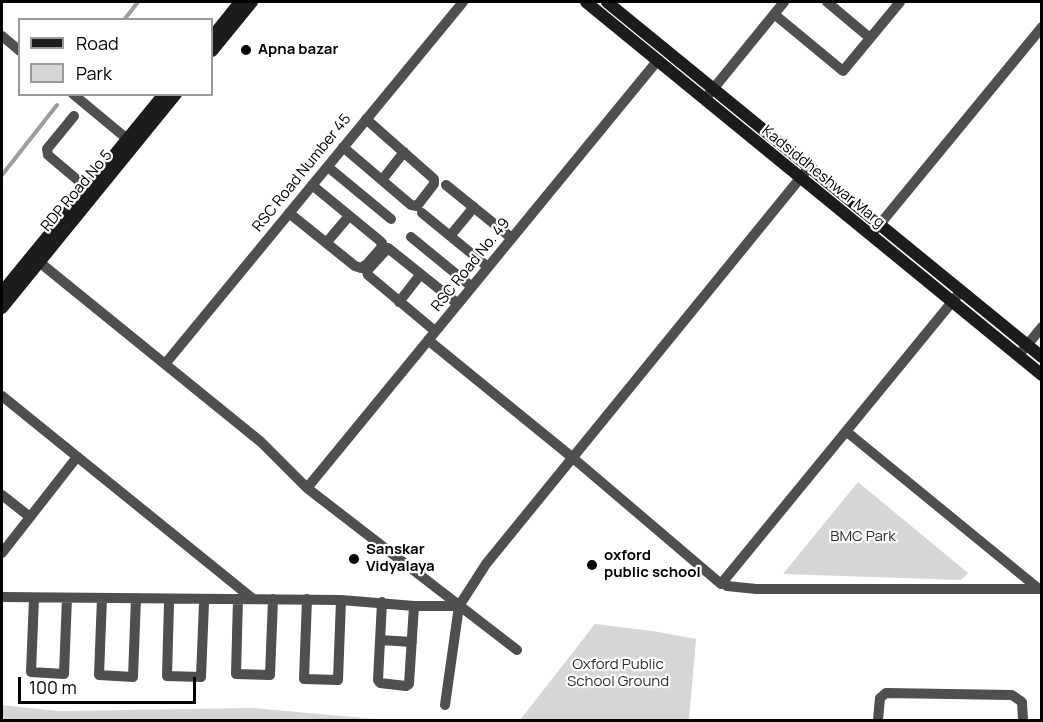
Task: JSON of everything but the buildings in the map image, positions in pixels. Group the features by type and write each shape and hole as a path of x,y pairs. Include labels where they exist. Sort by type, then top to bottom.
{"street":[{"path":"213,35 240,2"},
{"path":"213,50 252,2"},
{"name":"RSC Road Number 45","path":"165,364 463,2"},
{"name":"Kadsiddheshwar Marg","path":"586,2 1041,375"},
{"name":"Kadsiddheshwar Marg","path":"607,2 1041,357"},
{"path":"705,99 784,2"},
{"path":"827,2 870,38"},
{"path":"774,14 843,71 896,3"},
{"path":"871,235 1041,27"},
{"path":"2,36 18,49"},
{"name":"RSC Road No. 49","path":"307,488 658,60"},
{"path":"75,96 131,142"},
{"name":"RDP Road No 5","path":"2,292 34,258 131,142 163,96"},
{"name":"RDP Road No 5","path":"2,308 34,258 87,188 174,96"},
{"path":"74,116 47,150 48,155 87,188"},
{"path":"343,147 411,205 417,206 434,184 434,179 366,119"},
{"path":"382,180 404,152"},
{"path":"328,167 391,219"},
{"path":"445,705 459,606 486,564 809,167"},
{"path":"289,213 356,267 361,268 367,264 381,248 382,243 379,240 312,185"},
{"path":"446,185 508,235"},
{"path":"450,236 474,207"},
{"path":"422,213 488,267"},
{"path":"326,243 350,216"},
{"path":"411,237 472,287"},
{"path":"458,304 388,248 367,271 368,275 399,302 432,336 722,584 961,291"},
{"path":"34,258 261,442 307,488 517,650"},
{"path":"399,302 420,275"},
{"path":"1018,356 1041,327"},
{"path":"2,396 253,599"},
{"path":"847,432 1040,589"},
{"path":"4,545 30,517 77,457"},
{"path":"2,495 30,517"},
{"path":"727,586 756,589 1040,589"},
{"path":"2,597 307,599 382,602 414,606 459,606"},
{"path":"34,597 31,672 64,674 67,598"},
{"path":"102,598 99,675 133,676 136,598"},
{"path":"238,599 236,674 270,675 273,599"},
{"path":"307,599 304,678 338,680 341,600"},
{"path":"382,602 378,680 380,683 406,686 409,684 414,606"},
{"path":"169,603 167,676 201,677 204,603"},
{"path":"380,639 412,642"},
{"path":"878,720 880,698 886,693 1012,695 1022,702 1023,720"}],"green space":[{"name":"BMC Park","path":"858,482 968,573 961,580 783,574"},
{"name":"Oxford Public School Ground","path":"595,624 696,639 689,720 520,720"},
{"path":"2,705 58,711 253,708 386,720 2,720"}],"waterway":[{"path":"126,18 138,2"},
{"path":"2,175 57,105"}],"place":[{"name":"Apna bazar","path":"246,50"},
{"name":"Sanskar Vidyalaya","path":"354,559"},
{"name":"oxford public school","path":"592,565"}]}
